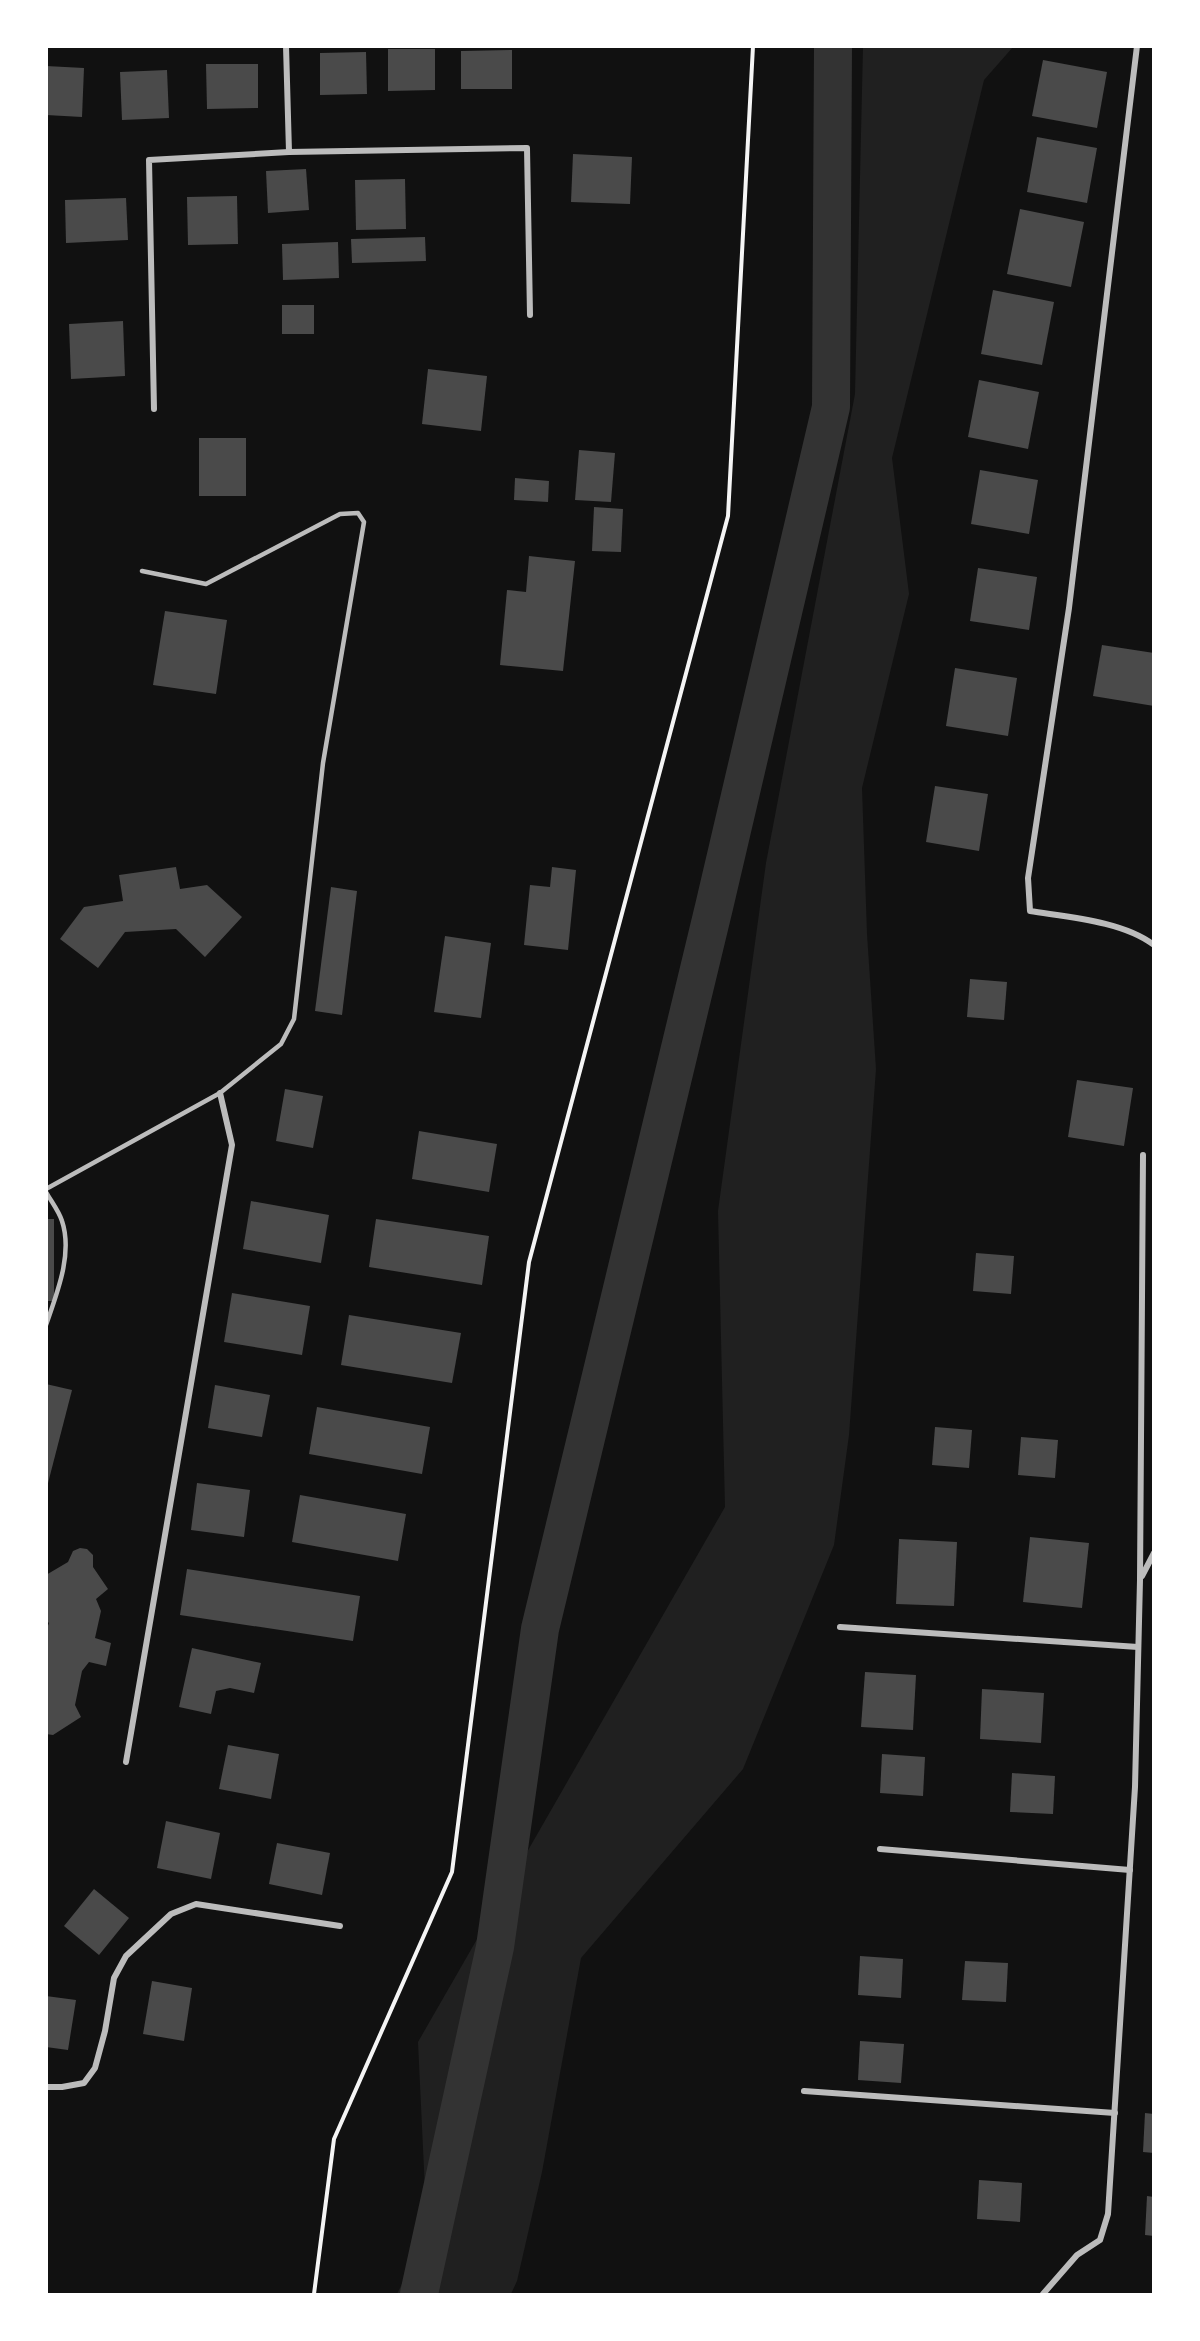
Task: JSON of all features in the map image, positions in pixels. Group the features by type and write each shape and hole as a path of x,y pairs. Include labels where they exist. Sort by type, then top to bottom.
{"street":[{"path":"286,46 289,152"},
{"path":"1137,46 1069,608 1028,878 1030,911 1111,926 1143,937 1154,945"},
{"path":"154,409 149,160 289,152 527,148 530,315"},
{"path":"126,1762 232,1145 220,1093"},
{"path":"1043,2295 1077,2254 1100,2240 1108,2214 1135,1787 1140,1580 1143,1155"},
{"path":"1140,1580 1154,1553"},
{"path":"840,1627 1138,1647"},
{"path":"880,1849 1130,1870"},
{"path":"46,2087 84,2083 95,2068 105,2031 114,1978 126,1956 171,1914 196,1904 340,1926"},
{"path":"804,2091 1115,2113"}],"lane":[{"path":"46,1325 63,1274 65,1252 62,1221 46,1190 220,1093 281,1044 294,1019 324,763 364,522 358,513 340,514 206,584 142,571"}],"path":[{"path":"315,2295 334,2139 452,1872 529,1262 728,516 753,46"}],"shaded area":[{"path":"863,47 1013,47 984,80 892,458 909,594 862,788 867,934 876,1069 849,1435 834,1545 743,1769 581,1958 542,2172 517,2281 511,2294 397,2294 427,2233 418,2042 725,1507 718,1211 766,863 855,394"}],"building":[{"path":"388,49 435,49 435,90 388,91"},
{"path":"512,50 512,89 461,89 461,51"},
{"path":"366,52 367,94 320,95 320,53"},
{"path":"1043,60 1107,72 1097,128 1032,116"},
{"path":"206,64 258,64 258,108 207,109"},
{"path":"46,66 84,68 82,117 46,115"},
{"path":"167,70 169,118 122,120 120,72"},
{"path":"1037,137 1097,148 1087,203 1027,192"},
{"path":"573,154 632,157 630,204 571,202"},
{"path":"306,169 309,210 268,213 266,171"},
{"path":"405,179 406,229 356,230 355,180"},
{"path":"237,196 238,244 188,245 187,197"},
{"path":"126,198 128,240 66,243 65,200"},
{"path":"1020,209 1084,222 1071,287 1007,274"},
{"path":"425,237 426,261 352,263 351,239"},
{"path":"338,242 339,278 283,280 282,244"},
{"path":"993,290 1054,302 1042,365 981,354"},
{"path":"282,305 314,305 314,334 282,334"},
{"path":"123,321 125,376 71,379 69,324"},
{"path":"428,369 487,376 481,431 422,424"},
{"path":"979,380 1039,392 1028,449 968,437"},
{"path":"199,438 246,438 246,496 199,496"},
{"path":"579,450 615,453 611,502 575,500"},
{"path":"980,470 1038,480 1029,534 971,524"},
{"path":"515,478 549,481 548,502 514,500"},
{"path":"594,507 623,509 621,552 592,551"},
{"path":"529,556 575,561 563,671 500,665 507,590 526,592"},
{"path":"978,568 1037,577 1029,630 970,621"},
{"path":"165,611 227,620 216,694 153,685"},
{"path":"1102,645 1154,653 1154,706 1093,696"},
{"path":"955,668 1017,678 1008,736 946,726"},
{"path":"935,786 988,794 979,851 926,842"},
{"path":"176,867 180,889 207,885 242,917 205,957 176,929 125,932 98,968 60,939 84,907 123,901 119,875"},
{"path":"552,867 576,870 568,950 524,945 530,885 550,887"},
{"path":"331,887 357,891 342,1015 315,1011"},
{"path":"445,936 491,943 481,1018 434,1012"},
{"path":"970,979 1007,982 1004,1020 967,1017"},
{"path":"1077,1080 1133,1088 1124,1146 1068,1137"},
{"path":"285,1089 323,1096 313,1148 276,1141"},
{"path":"419,1131 497,1144 489,1192 412,1179"},
{"path":"251,1201 329,1215 321,1263 243,1249"},
{"path":"46,1219 54,1219 54,1301 46,1301"},
{"path":"376,1219 489,1236 482,1285 369,1267"},
{"path":"976,1253 1014,1256 1011,1294 973,1291"},
{"path":"232,1293 310,1306 302,1355 224,1342"},
{"path":"349,1315 461,1333 452,1383 341,1365"},
{"path":"46,1384 72,1390 47,1487 46,1487"},
{"path":"215,1385 270,1395 262,1437 208,1428"},
{"path":"317,1407 430,1427 422,1474 309,1454"},
{"path":"935,1427 972,1430 969,1468 932,1465"},
{"path":"1021,1437 1058,1440 1055,1478 1018,1475"},
{"path":"197,1483 250,1490 244,1537 191,1530"},
{"path":"300,1495 406,1514 398,1561 292,1542"},
{"path":"1030,1537 1089,1543 1082,1608 1023,1602"},
{"path":"899,1539 957,1542 954,1606 896,1604"},
{"path":"80,1548 87,1549 93,1555 93,1567 108,1589 96,1599 101,1611 95,1638 111,1643 106,1666 89,1662 82,1671 75,1705 81,1717 53,1735 46,1734 46,1631 49,1623 46,1620 46,1575 68,1562 73,1551"},
{"path":"187,1569 360,1596 353,1641 180,1615"},
{"path":"192,1648 261,1663 254,1693 230,1688 216,1691 211,1714 179,1707"},
{"path":"865,1672 916,1675 913,1730 861,1727"},
{"path":"982,1689 1044,1693 1041,1743 980,1739"},
{"path":"228,1745 279,1754 271,1799 219,1789"},
{"path":"882,1754 925,1757 923,1796 880,1793"},
{"path":"1012,1773 1055,1776 1053,1814 1010,1812"},
{"path":"166,1821 220,1833 211,1879 157,1868"},
{"path":"277,1843 330,1853 322,1895 269,1884"},
{"path":"94,1889 129,1918 99,1955 64,1926"},
{"path":"860,1956 903,1959 901,1998 858,1995"},
{"path":"965,1961 1008,1963 1006,2002 962,2000"},
{"path":"152,1981 192,1988 184,2041 143,2034"},
{"path":"46,1996 76,2000 68,2050 46,2047"},
{"path":"860,2041 904,2044 901,2083 858,2080"},
{"path":"1145,2113 1154,2114 1154,2153 1143,2152"},
{"path":"979,2180 1022,2183 1020,2222 977,2219"},
{"path":"1147,2196 1154,2197 1154,2236 1145,2235"}],"waterway":[{"path":"419,2294 495,1947 540,1629 714,907 831,407 833,46"}]}
